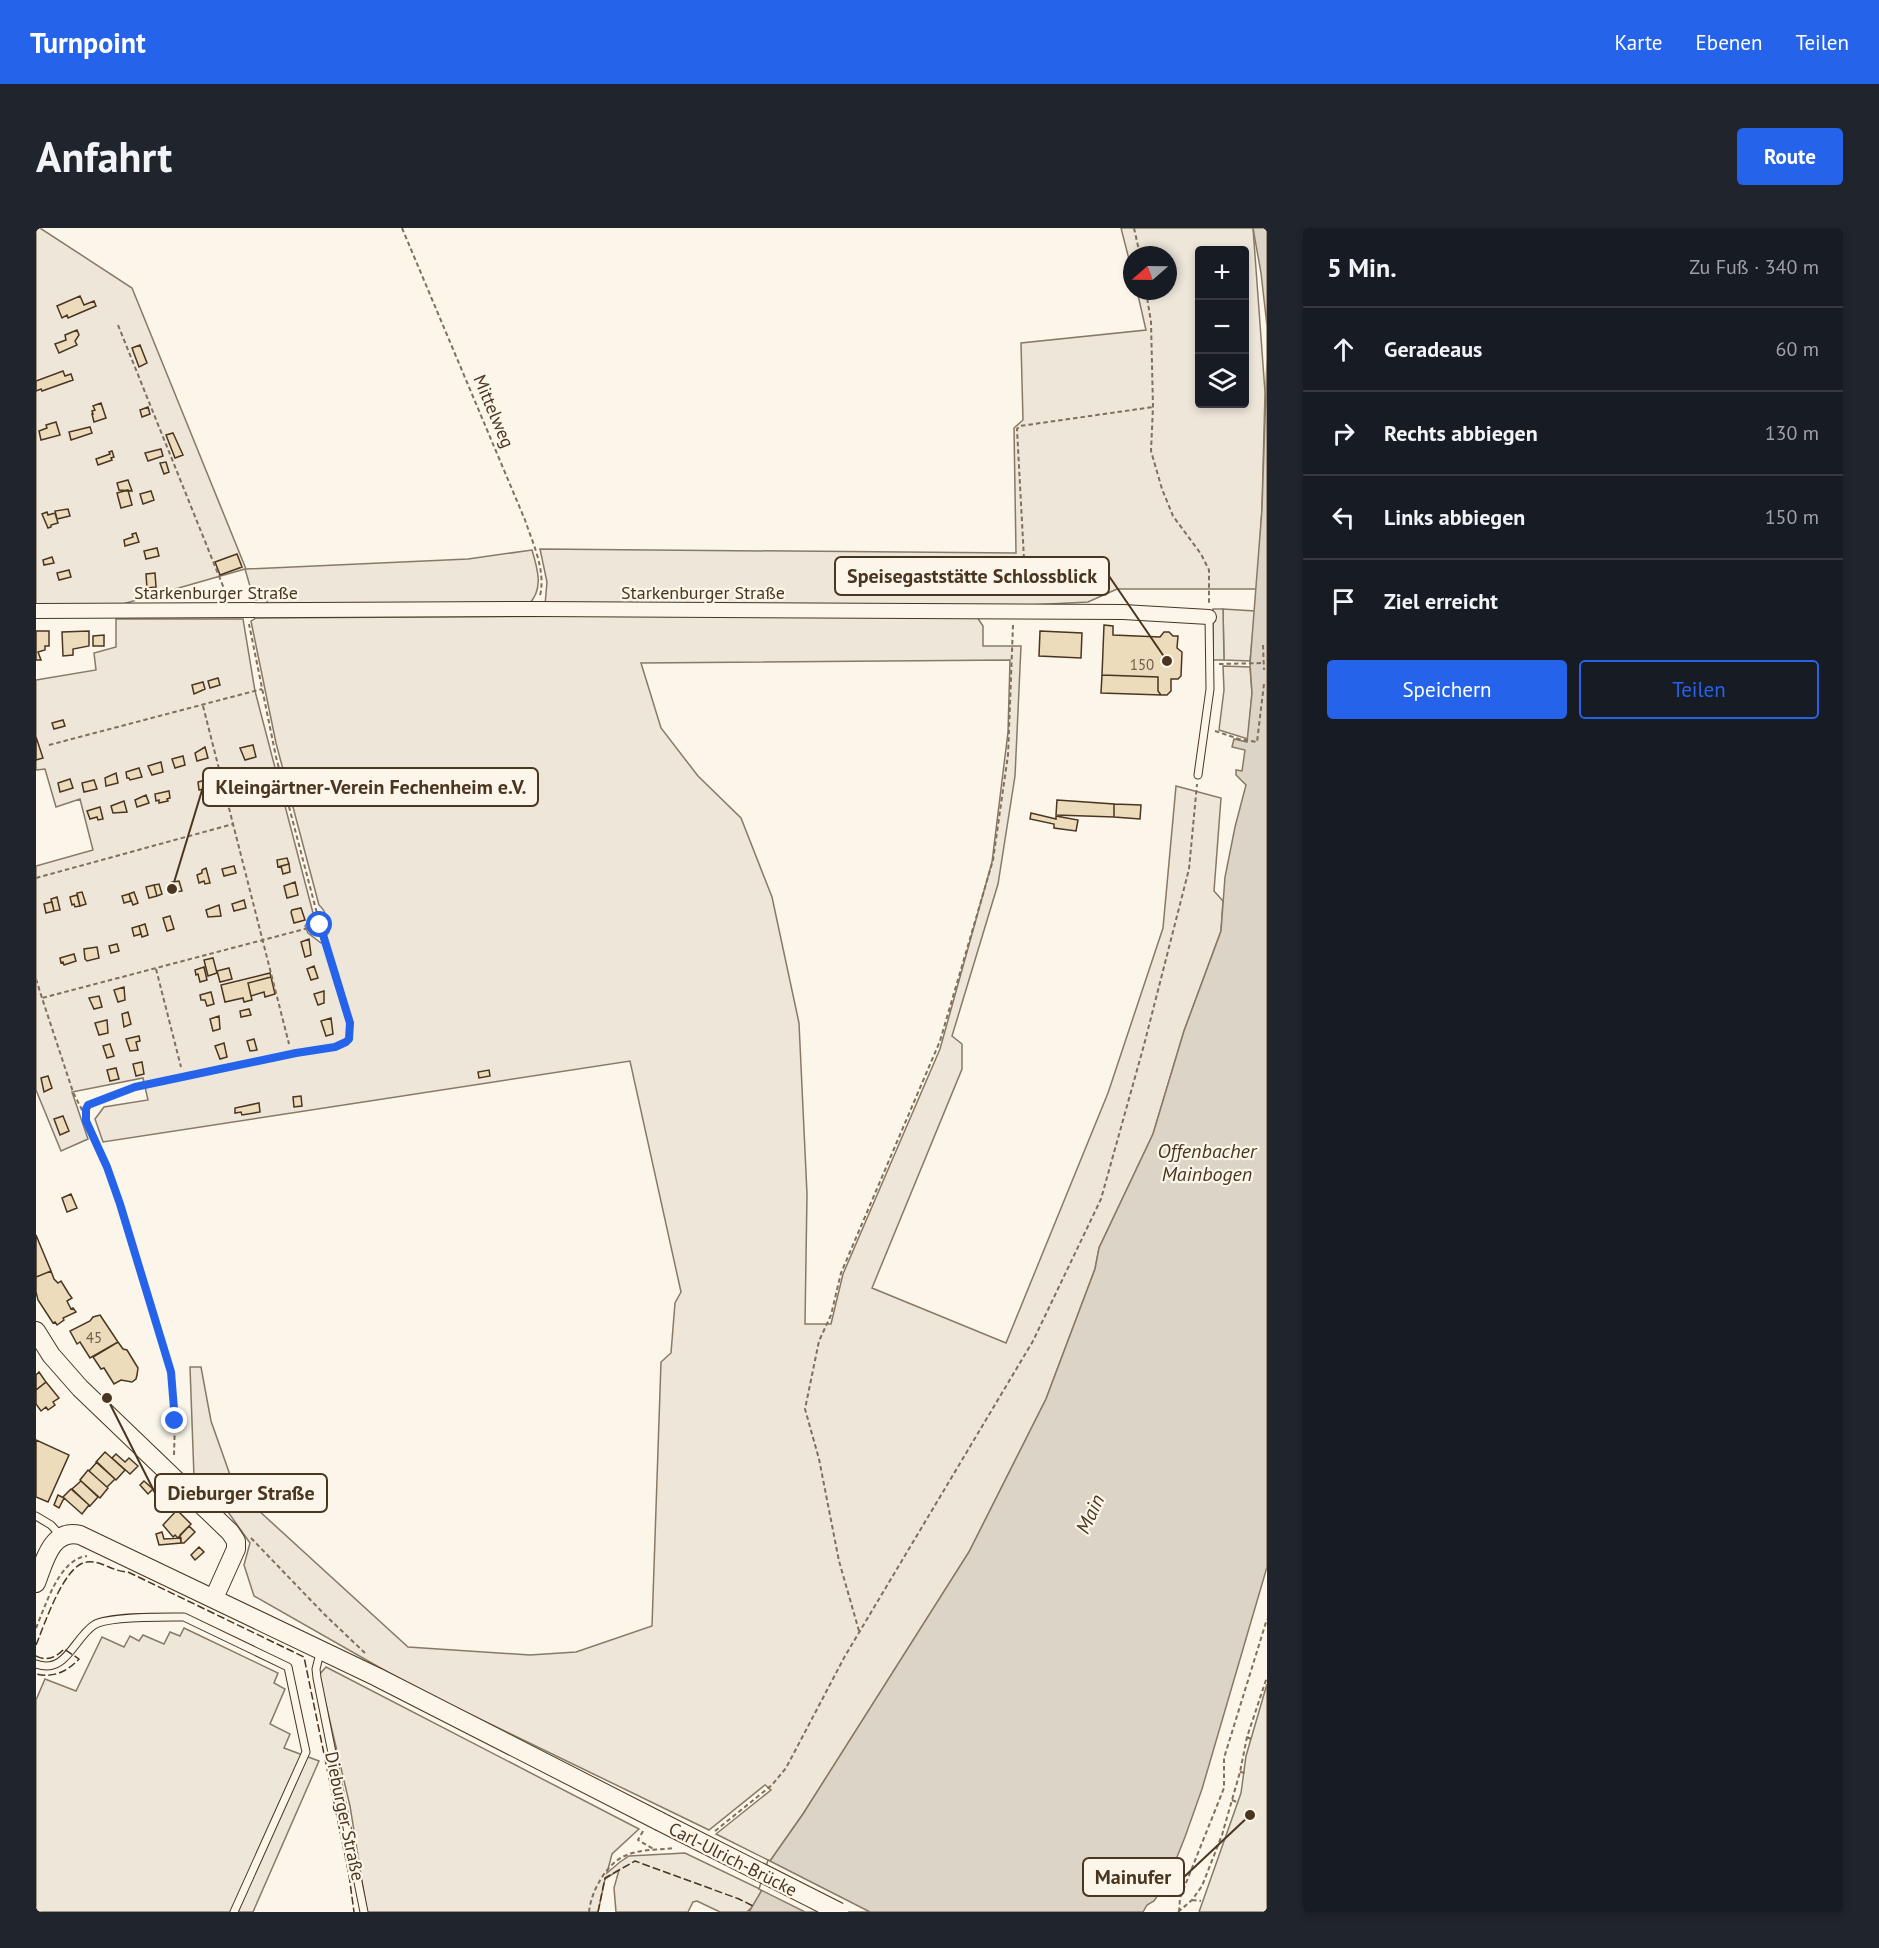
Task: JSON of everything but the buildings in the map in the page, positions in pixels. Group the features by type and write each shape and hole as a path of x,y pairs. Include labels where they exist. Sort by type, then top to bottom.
{"main road":[{"path":"36,1331 67,1374 230,1532 236,1541 236,1549 214,1598"},
{"name":"Carl-Ulrich-Brücke","path":"61,1536 80,1535 214,1598 377,1677 839,1912"},
{"path":"36,1583 50,1548 61,1536"}],"street":[{"name":"Starkenburger Straße","path":"36,611 537,609 1163,613 1209,616"}],"lane":[{"path":"1198,775 1210,689 1209,616"},
{"path":"36,1516 51,1525 61,1536"},
{"path":"36,1664 44,1667 62,1661 90,1629 100,1622 184,1617 288,1667 306,1752 234,1912"},
{"name":"Dieburger Straße","path":"320,1650 316,1677 364,1912"}],"path":[{"name":"Mittelweg","path":"402,228 525,520 541,567 542,588 537,609"},
{"path":"1134,228 1138,246"},
{"path":"1148,300 1152,322 1151,451 1173,516 1201,554 1209,570 1209,616"},
{"path":"118,325 232,610"},
{"path":"859,1631 839,1561 819,1459 806,1408 819,1341 831,1315 841,1273 940,1041 993,860 1008,755 1020,612 1017,429 1020,426 1153,407"},
{"path":"85,1116 88,1105 135,1087 335,1047 349,1039 350,1023 320,925 276,757 247,610"},
{"path":"1263,645 1264,670"},
{"path":"1210,663 1264,663"},
{"path":"1205,728 1239,740 1257,742 1264,684"},
{"path":"49,745 262,690"},
{"path":"204,706 289,1044"},
{"path":"772,1785 786,1768 859,1631 1033,1341 1101,1199 1144,1045 1189,869 1198,775"},
{"path":"36,878 233,824"},
{"path":"42,998 320,925"},
{"path":"156,969 181,1067"},
{"path":"36,980 73,1092 107,1167 120,1204 171,1372 175,1421 174,1457 163,1469"},
{"path":"236,1541 251,1538 324,1614 382,1667 377,1677"},
{"path":"36,1628 57,1583 65,1570 78,1557"},
{"path":"1178,1912 1180,1898 1224,1788 1224,1758 1267,1619"},
{"path":"1178,1912 1192,1900 1202,1886 1223,1836 1247,1737 1267,1677"},
{"path":"1260,1702 1264,1704"},
{"path":"1247,1737 1253,1740"},
{"path":"1240,1772 1246,1773"},
{"path":"1232,1800 1239,1803"},
{"path":"638,1840 655,1850"},
{"path":"1209,1868 1214,1869"},
{"path":"1192,1900 1201,1901"}],"shaded area":[{"path":"36,228 40,228 132,288 246,569 468,559 532,550 538,579 533,599 528,605 267,605 267,598 254,600 245,569 116,606 36,606"},
{"path":"1121,228 1253,228 1265,392 1257,589 1117,589 1088,602 1030,605 545,605 547,582 540,549 1016,553 1014,428 1023,420 1021,343 1146,330 1139,300 1177,300 1177,246 1126,246"},
{"path":"1213,609 1223,609 1224,660 1213,660"},
{"path":"1223,609 1255,611 1250,661 1224,660"},
{"path":"975,614 983,626 983,646 1021,646 1015,776 998,884 952,1036 962,1044 962,1069 872,1288 1006,1343 1108,1093 1163,928 1176,786 1221,798 1214,891 1223,901 1221,931 1184,1031 1153,1134 1099,1248 1095,1269 1046,1399 969,1552 803,1814 770,1861 716,1834 771,1790 765,1785 709,1830 412,1686 254,1596 244,1565 250,1543 226,1509 194,1477 190,1367 201,1367 211,1421 235,1489 408,1647 530,1655 576,1652 652,1626 661,1362 671,1353 675,1303 681,1292 630,1061 103,1142 95,1119 104,1107 148,1100 143,1078 72,1092 88,1139 61,1151 36,1090 36,866 93,850 80,799 56,807 45,769 36,770 36,680 96,670 94,653 116,647 116,619 243,619 255,691 313,913 305,926 308,933 321,943 329,932 328,921 319,905 276,743 251,621 256,618","holes":["1010,660 1008,732 992,862 940,1049 843,1274 831,1324 805,1324 807,1194 799,1023 772,897 741,818 698,776 661,728 641,663"]},
{"path":"1223,666 1250,667 1252,693 1248,739 1219,730 1224,690"},
{"path":"184,1628 278,1673 274,1683 285,1689 270,1724 290,1734 284,1748 319,1761 253,1912 36,1912 36,1700 45,1679 76,1691 102,1637 124,1647 130,1636 139,1641 143,1635 164,1644 170,1632 180,1636"},
{"path":"326,1667 639,1829 612,1854 607,1873 629,1856 685,1853 762,1890 747,1912 720,1912 697,1901 693,1902 688,1912 616,1912 614,1888 619,1870 605,1879 598,1912 367,1912 350,1806 319,1675"},
{"path":"1267,1684 1267,1912 1199,1912 1241,1793 1246,1756"}],"water":[{"path":"1253,228 1267,228 1267,326 1261,273"},
{"path":"1267,359 1267,1567 1202,1789 1167,1882 1143,1912 749,1912 762,1890 770,1861 803,1814 969,1552 1046,1399 1095,1269 1099,1248 1153,1134 1184,1031 1221,931 1225,877 1246,785 1236,775 1236,770 1242,771 1245,750 1232,747 1234,739 1247,742 1252,693 1250,664 1262,509"}],"pier":[{"path":"768,1860 870,1912 805,1912 759,1889"}],"fence":[{"path":"36,1645 56,1597 70,1573 79,1565 92,1562 128,1572 304,1657 349,1875 354,1912"},
{"path":"36,1656 44,1659 51,1658 64,1649 79,1659 59,1673 36,1674"},
{"path":"598,1912 605,1878 635,1861 753,1906"}],"place":[{"name":"Speisegaststätte Schlossblick","path":"1167,661"},
{"name":"Kleingärtner-Verein Fechenheim e.V.","path":"172,889"},
{"name":"Dieburger Straße","path":"107,1398"},
{"name":"Mainufer","path":"1250,1815"}],"route":[{"path":"175,1421 171,1372 120,1204 107,1167 86,1121 86,1109 88,1105 135,1087 150,1086 296,1053 335,1047 346,1042 349,1039 350,1023 320,925"}],"water label":[{"name":"Offenbacher Mainbogen","path":"1207,1162"},
{"name":"Main","path":"1090,1514"}]}
